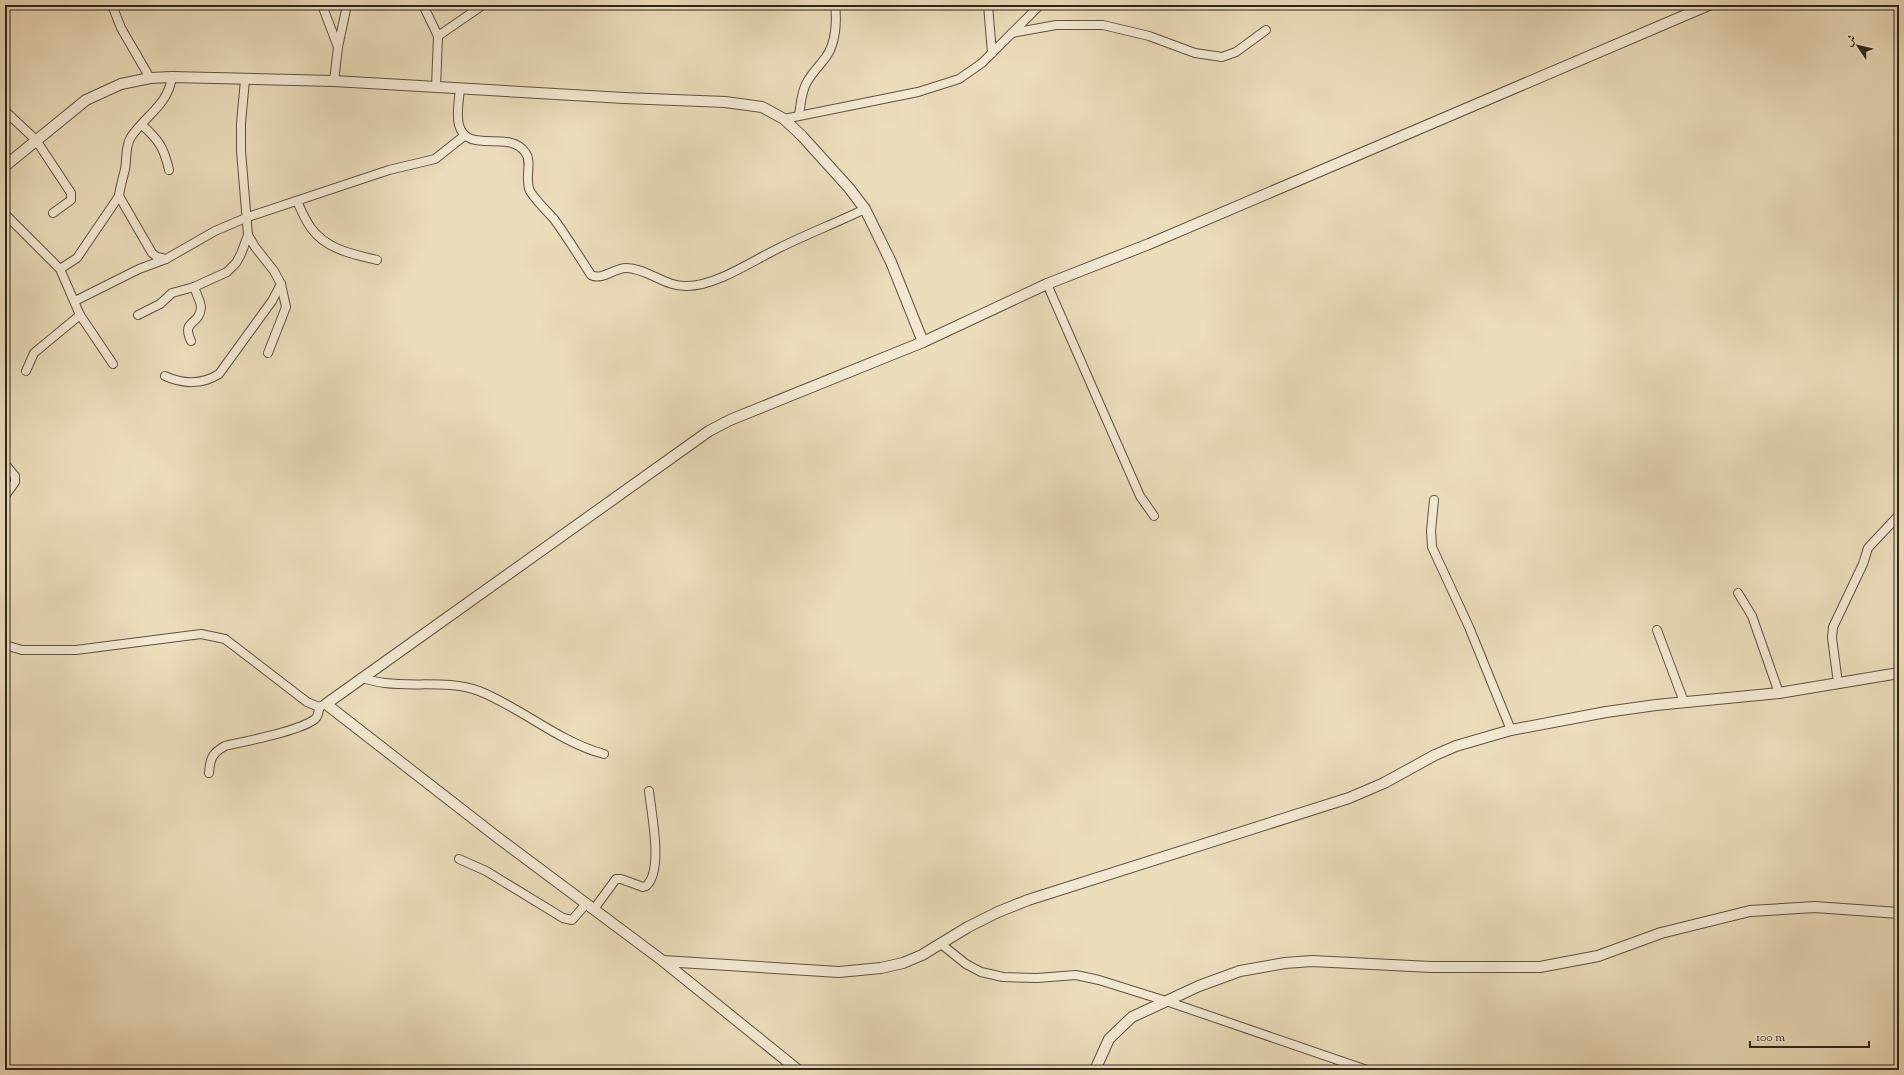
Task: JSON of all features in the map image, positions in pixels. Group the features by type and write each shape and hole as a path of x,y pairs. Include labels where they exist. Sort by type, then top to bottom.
{"street":[{"path":"112,5 121,28 150,78"},
{"path":"322,5 338,47"},
{"path":"334,81 338,47 347,5"},
{"path":"423,5 438,36 436,87"},
{"path":"438,36 483,5"},
{"path":"799,115 802,92 806,82 827,55 831,47 836,15 835,5"},
{"path":"988,5 992,53"},
{"path":"784,119 918,92 966,75 992,53 1040,5"},
{"path":"209,773 211,756 217,750 225,746 301,726 315,719 322,705 709,431 730,420 923,342 1047,284 1149,244 1709,5"},
{"path":"1012,33 1056,25 1103,25 1150,36 1195,53 1222,57 1236,52 1266,30"},
{"path":"60,269 77,258 119,196 125,168 127,144 131,136 166,98 170,90 172,77"},
{"path":"5,166 86,100 121,84 150,78 172,77 334,81 460,89 725,102 762,107 784,119 829,164 865,209 891,262 923,342"},
{"path":"138,314 160,304 172,293 194,287 227,272 236,263 241,254 248,235 248,217 241,151 241,123 245,80"},
{"path":"460,89 459,124 464,136 480,141 506,141 525,151 528,160 527,172 529,189 554,220 591,275 594,277 626,268 675,286 697,286 737,269 780,247 865,209"},
{"path":"5,111 36,140 71,193 71,200 53,213"},
{"path":"142,125 160,142 165,151 169,170"},
{"path":"75,301 139,269 166,259 215,231 248,217 389,170 435,160 464,136"},
{"path":"119,196 152,253 156,257 166,259"},
{"path":"297,201 310,227 329,245 351,254 377,260"},
{"path":"5,214 60,269 80,315 113,364"},
{"path":"248,235 255,247 274,271 281,284 286,307 268,353"},
{"path":"166,376 184,383 213,378 218,374 272,301 281,284"},
{"path":"1047,284 1140,496 1154,516"},
{"path":"191,341 187,328 199,316 201,307 194,287"},
{"path":"26,371 34,353 80,315"},
{"path":"5,464 15,476 15,482 5,496"},
{"path":"1434,500 1431,531 1432,547 1469,628 1511,730"},
{"path":"1838,684 1832,638 1833,627 1863,564 1868,548 1899,516"},
{"path":"1738,593 1752,616 1779,693"},
{"path":"1657,630 1684,702"},
{"path":"5,644 22,650 76,650 201,634 225,639 307,702 322,705 663,961 798,1070"},
{"path":"663,961 839,972 882,968 903,963 941,944 998,912 1028,900 1348,798 1384,784 1449,749 1479,738 1511,730 1606,712 1684,702 1779,693 1899,673"},
{"path":"361,678 385,683 446,685 474,690 513,708 569,741 604,754"},
{"path":"459,859 486,871 563,918 572,920 590,907 616,879 621,879 643,887 650,881 655,866 649,791"},
{"path":"1095,1070 1109,1039 1132,1017 1199,986 1240,971 1285,963 1312,961 1430,966 1540,967 1598,956 1661,933 1750,911 1815,906 1899,912"},
{"path":"941,944 966,964 981,972 1003,978 1037,978 1076,975 1099,980 1166,1001 1367,1070"}]}
